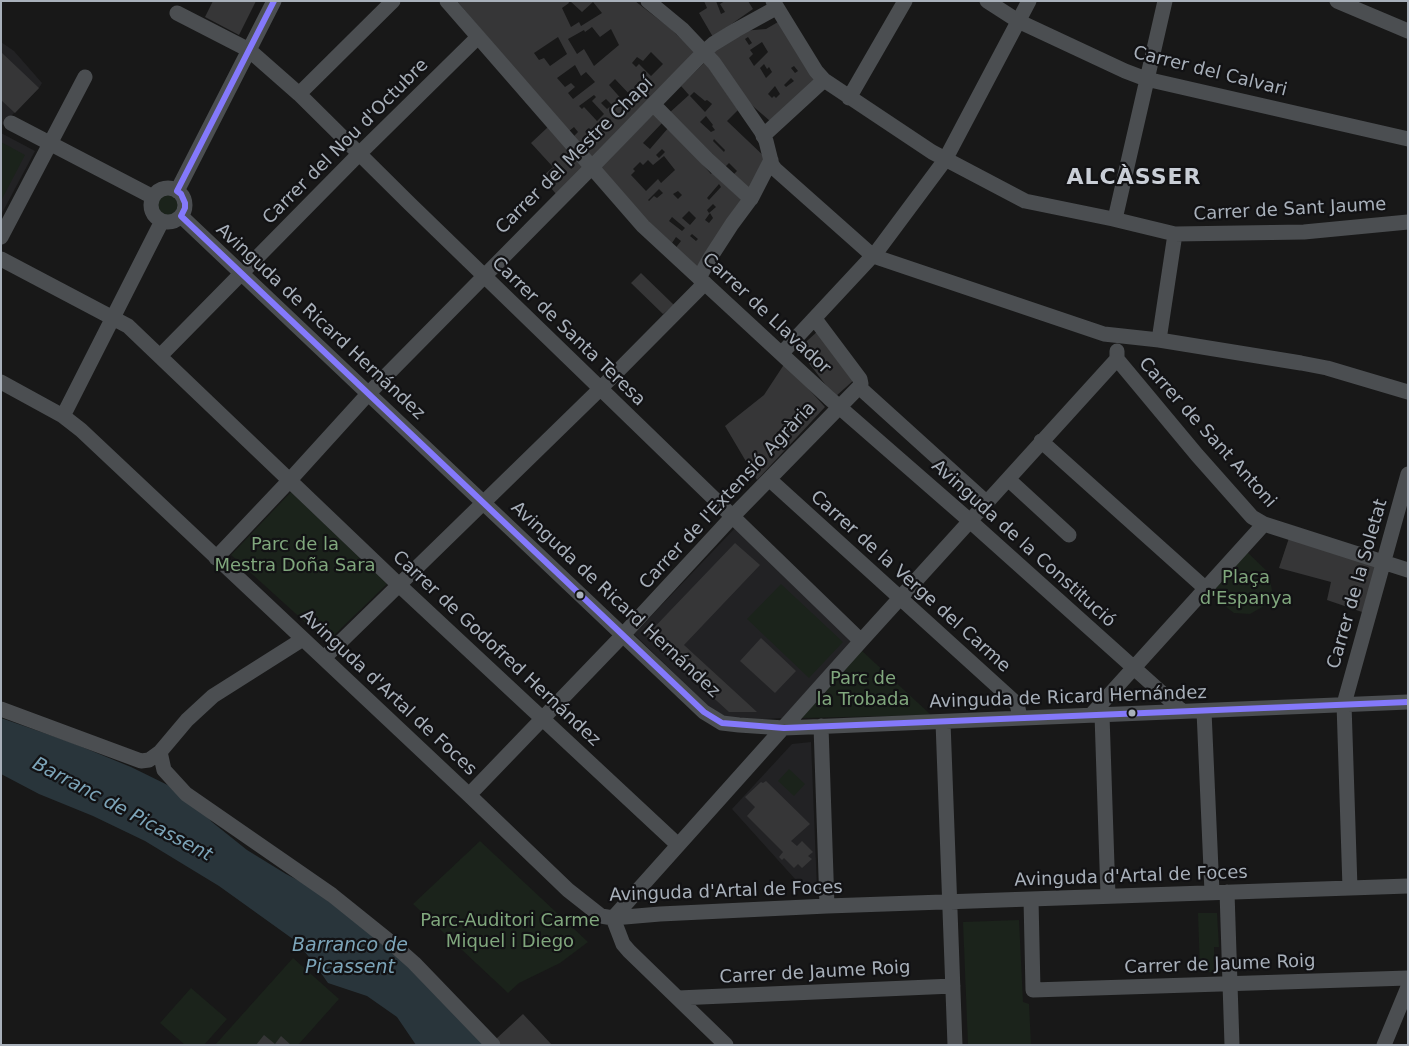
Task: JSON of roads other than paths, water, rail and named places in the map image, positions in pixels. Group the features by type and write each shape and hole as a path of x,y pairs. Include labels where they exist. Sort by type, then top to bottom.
{"street":[{"path":"177,191 274,1"},
{"path":"299,94 393,1"},
{"name":"Carrer de Llavador","path":"446,1 643,226 839,406"},
{"path":"648,1 682,29 704,52 726,80 763,136 771,160 780,175 873,256 1093,331 1327,368 1408,392"},
{"path":"849,98 905,1"},
{"name":"Carrer del Calvari","path":"987,1 1018,21 1146,79 1408,138"},
{"path":"782,353 891,235 946,160 1029,1"},
{"path":"1115,219 1164,1"},
{"path":"1337,1 1408,31"},
{"name":"Carrer del Mestre Chapí","path":"216,558 368,394 704,52 713,44 774,5"},
{"name":"Carrer de Sant Jaume","path":"774,5 816,71 824,80 946,160 1026,201 1115,219 1175,234 1304,232 1408,222"},
{"name":"Carrer de Santa Teresa","path":"177,13 249,50 299,94 861,641"},
{"name":"Carrer del Nou d'Octubre","path":"160,356 359,154 478,37"},
{"path":"1,237 85,77"},
{"path":"763,136 824,80"},
{"path":"653,104 707,159 751,199"},
{"path":"11,123 153,197"},
{"path":"324,658 600,389 702,281 718,244 751,199 771,160"},
{"path":"172,189 177,191 181,194 185,203 181,216 172,222 162,221 154,216 151,207 153,197 161,190 172,189"},
{"name":"Avinguda de Ricard Hernández","path":"181,216 704,712 722,723 784,728 1408,702"},
{"path":"63,416 162,221"},
{"path":"1159,340 1175,234"},
{"name":"Carrer de Godofred Hernández","path":"1,259 128,326 399,585 678,845"},
{"name":"Carrer de Llavador","path":"815,319 860,379 861,384 859,387"},
{"name":"Carrer de Sant Antoni","path":"1117,336 1117,359 1197,455 1252,517 1264,524 1408,570"},
{"path":"726,1045 623,944 613,918 986,502 1117,359"},
{"name":"Avinguda d'Artal de Foces","path":"1,382 63,416 81,430 579,900 601,916 613,918 827,906 1408,886"},
{"path":"839,406 859,387"},
{"name":"Avinguda de la Constitució","path":"859,387 986,502"},
{"name":"Avinguda de la Constitució","path":"839,406 1182,711"},
{"name":"Carrer de l'Extensió Agrària","path":"469,795 839,406"},
{"path":"1041,441 1206,589"},
{"name":"Carrer de la Soletat","path":"1350,888 1344,704 1408,474"},
{"path":"1008,478 1069,535"},
{"name":"Carrer de la Verge del Carme","path":"769,479 1017,704 1020,717"},
{"path":"1108,896 1096,715 1134,669 1264,524"},
{"path":"1,708 141,761 149,760 160,752 187,720 214,696 303,639"},
{"path":"1204,711 1230,983 1232,1045"},
{"path":"943,722 955,1045"},
{"path":"757,726 763,736 764,751"},
{"path":"821,726 827,906"},
{"path":"160,752 164,770 186,794 332,895 388,940 414,963 493,1045"},
{"name":"Carrer de Jaume Roig","path":"1031,899 1033,990 1408,978"},
{"name":"Carrer de Jaume Roig","path":"678,998 953,986"},
{"path":"1384,1045 1407,991"}],"water":[{"name":"Barranco de Picassent","path":"1,718 70,742 131,767 186,794 212,822 247,850 317,890 402,960 486,1045 416,1045 397,1017 367,996 328,983 297,942 219,886 145,841 93,816 39,794 1,774"}],"district":[{"name":"ALCÀSSER","path":"1134,178"}],"park label":[{"name":"Parc de la Mestra Doña Sara","path":"295,555"},
{"name":"Plaça d'Espanya","path":"1246,588"},
{"name":"Parc de la Trobada","path":"863,690"},
{"name":"Parc-Auditori Carme Miquel i Diego","path":"510,931"}],"water label":[{"name":"Barranc de Picassent","path":"122,810"}]}
